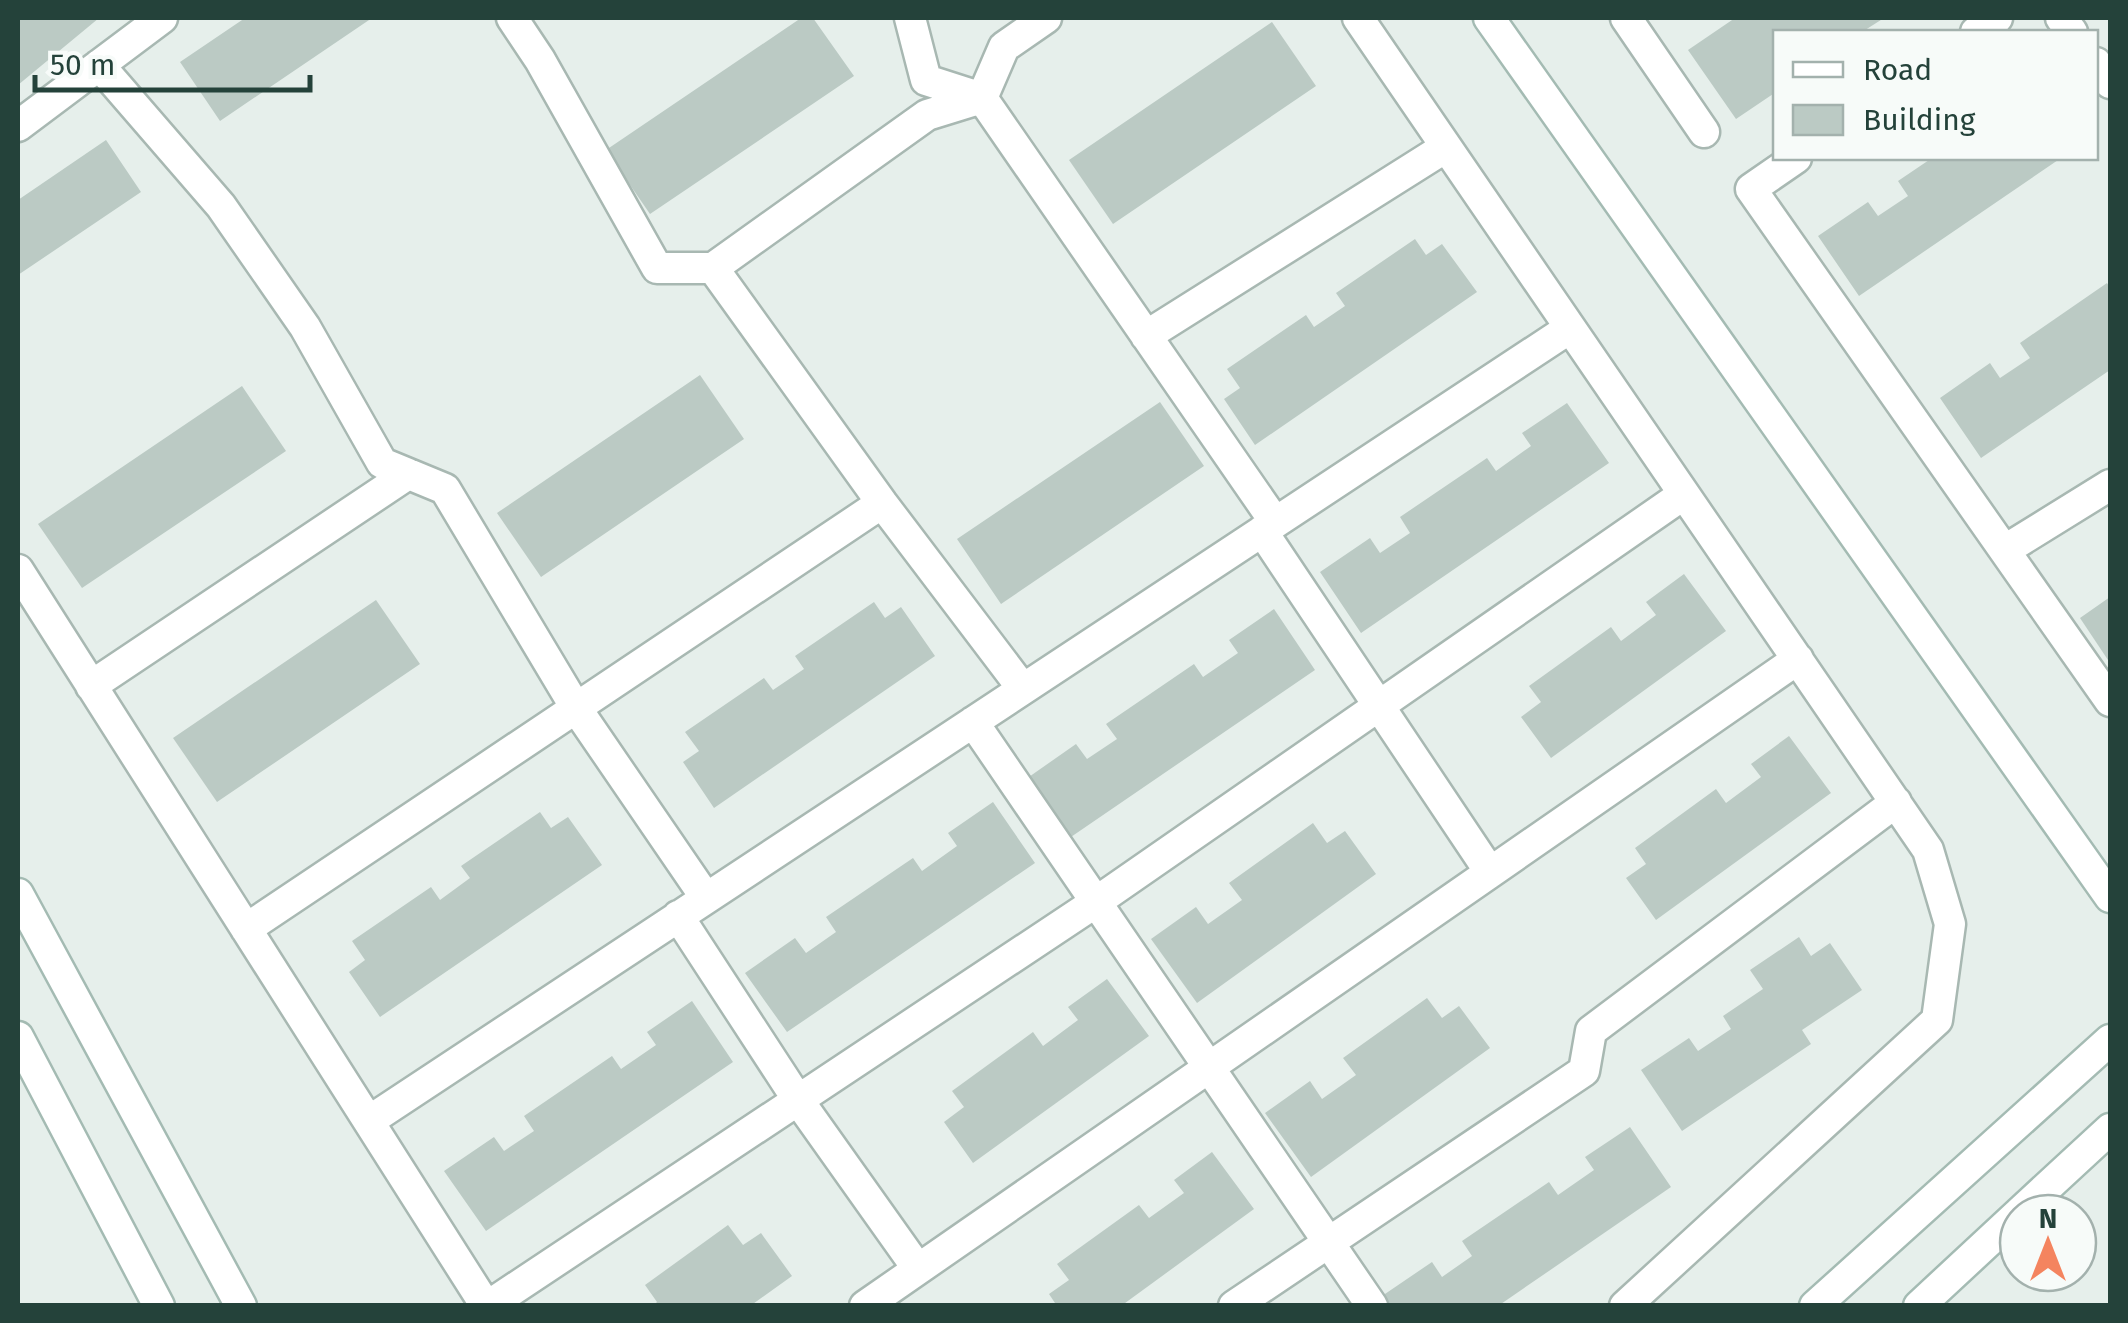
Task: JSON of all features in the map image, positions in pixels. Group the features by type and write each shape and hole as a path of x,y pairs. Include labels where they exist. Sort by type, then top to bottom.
{"street":[{"path":"18,126 162,18"},
{"path":"512,18 540,60 657,268 713,268 927,115 982,98 1004,47 1046,18"},
{"path":"910,18 926,80 982,98 1146,336 1490,872"},
{"path":"1358,18 1928,850 1950,924 1937,1020 1625,1306"},
{"path":"1490,18 2110,897"},
{"path":"1626,18 1704,132"},
{"path":"99,64 221,206 304,327 382,464 445,489 576,708 706,898"},
{"path":"1146,336 1446,147"},
{"path":"1793,160 1751,189 2110,702"},
{"path":"713,268 882,503 1023,689"},
{"path":"368,1121 1570,328"},
{"path":"92,686 408,474"},
{"path":"2005,550 2110,485"},
{"path":"18,570 487,1306 1096,902 1684,494"},
{"path":"246,929 882,503"},
{"path":"864,1306 1798,659"},
{"path":"972,722 1372,1306"},
{"path":"1234,1306 1584,1071 1591,1031 1896,802"},
{"path":"18,894 241,1306"},
{"path":"678,916 798,1100 918,1269"},
{"path":"18,1036 159,1306"},
{"path":"1815,1306 2110,1040"},
{"path":"2041,1193 2110,1129"},
{"path":"1918,1306 1998,1233"}],"building":[{"path":"18,18 99,18 18,85"},
{"path":"245,18 372,18 220,121 180,62"},
{"path":"801,18 813,18 854,76 650,214 606,150"},
{"path":"1735,18 1884,18 1865,30 1773,30 1773,94 1736,119 1688,50"},
{"path":"1272,22 1316,86 1113,224 1069,160"},
{"path":"106,140 141,192 18,275 18,200"},
{"path":"1929,160 2058,160 1859,296 1818,236 1868,202 1878,216 1908,196 1898,181"},
{"path":"1415,239 1426,255 1442,244 1477,292 1255,445 1224,399 1240,388 1227,369 1306,315 1314,327 1345,306 1336,293"},
{"path":"2107,283 2110,370 1981,458 1940,398 1990,363 2000,378 2030,358 2020,343"},
{"path":"700,375 744,439 541,577 497,513"},
{"path":"242,386 286,451 82,588 38,524"},
{"path":"1160,402 1204,466 1001,604 957,539"},
{"path":"1567,403 1609,463 1361,633 1320,572 1370,538 1380,553 1410,533 1400,517 1487,458 1496,471 1531,446 1522,433"},
{"path":"1684,574 1726,631 1551,758 1521,717 1541,702 1529,686 1611,627 1621,641 1656,615 1646,602"},
{"path":"2110,597 2110,663 2080,618"},
{"path":"376,600 420,664 217,802 173,738"},
{"path":"874,602 885,618 901,607 935,656 714,808 683,762 699,751 685,732 764,678 773,690 804,669 795,656"},
{"path":"1274,609 1315,670 1068,839 1026,779 1076,744 1087,759 1117,739 1106,724 1194,664 1203,677 1238,653 1229,640"},
{"path":"1789,736 1831,793 1656,920 1626,878 1646,864 1635,848 1716,789 1726,803 1761,777 1751,764"},
{"path":"993,802 1035,863 787,1032 745,973 795,938 806,953 836,932 826,917 913,858 922,871 957,846 948,833"},
{"path":"540,812 551,828 568,817 602,865 380,1017 349,972 365,960 352,941 431,887 440,900 470,878 461,866"},
{"path":"1313,823 1327,843 1345,831 1376,874 1197,1003 1151,939 1196,907 1208,924 1242,900 1229,883"},
{"path":"1799,937 1811,956 1830,943 1862,990 1802,1030 1811,1044 1682,1131 1641,1070 1689,1038 1698,1051 1731,1029 1723,1016 1763,989 1750,970"},
{"path":"1107,979 1149,1036 973,1163 944,1122 964,1107 952,1091 1033,1032 1043,1046 1078,1020 1068,1007"},
{"path":"1427,998 1442,1018 1459,1006 1490,1048 1311,1177 1265,1113 1310,1081 1322,1099 1356,1075 1343,1058"},
{"path":"692,1001 733,1062 486,1231 444,1171 494,1137 504,1151 534,1131 524,1116 612,1056 621,1069 656,1045 647,1032"},
{"path":"1630,1127 1671,1187 1498,1306 1388,1306 1382,1296 1432,1262 1442,1277 1472,1256 1462,1241 1549,1182 1558,1195 1594,1170 1585,1157"},
{"path":"1212,1152 1254,1209 1121,1306 1057,1306 1049,1294 1069,1280 1057,1264 1139,1205 1149,1218 1184,1193 1174,1180"},
{"path":"728,1225 743,1245 761,1233 792,1276 750,1306 653,1306 657,1302 645,1285"}]}
